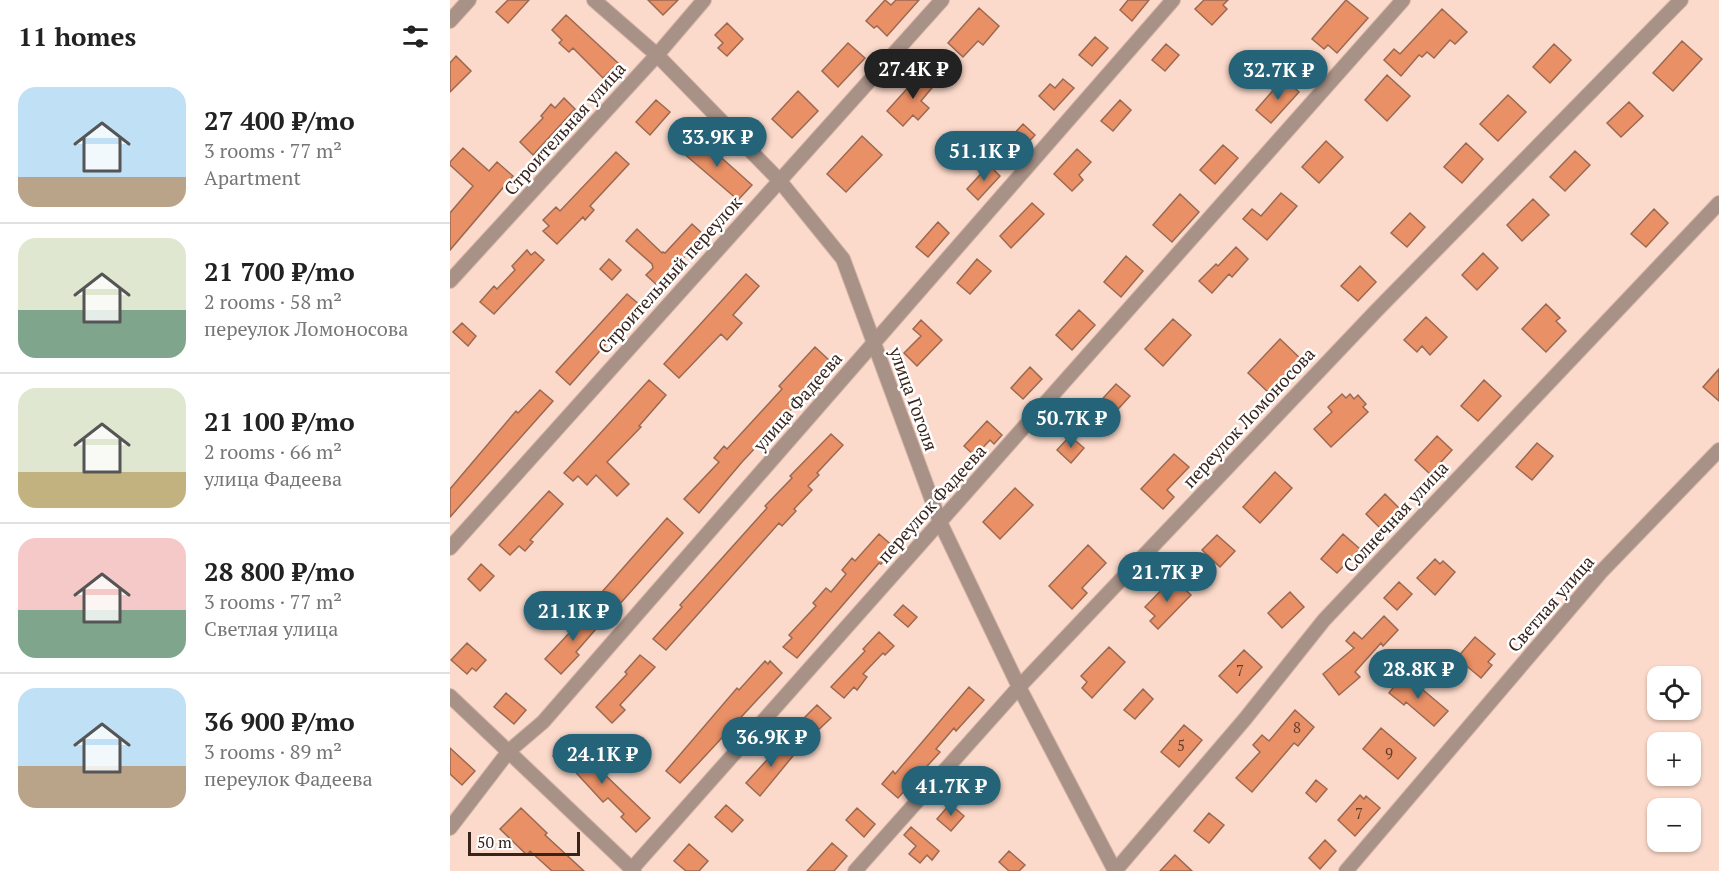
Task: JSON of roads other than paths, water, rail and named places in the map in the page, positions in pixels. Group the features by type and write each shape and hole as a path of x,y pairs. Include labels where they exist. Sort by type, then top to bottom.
{"street":[{"path":"450,21 469,0"},
{"name":"улица Гоголя","path":"594,0 657,55 779,180 843,259 940,522 1019,687 1115,871"},
{"name":"Строительная улица","path":"450,281 657,55 704,0"},
{"name":"Строительный переулок","path":"450,548 942,0"},
{"name":"улица Фадеева","path":"450,828 509,751 543,722 1173,0"},
{"name":"переулок Фадеева","path":"632,870 1403,0"},
{"name":"переулок Ломоносова","path":"855,871 1019,687 1377,310 1681,0"},
{"name":"Солнечная улица","path":"1115,871 1245,719 1324,620 1719,203"},
{"name":"Светлая улица","path":"1346,871 1601,572 1719,450"},
{"path":"450,696 632,870"}]}
